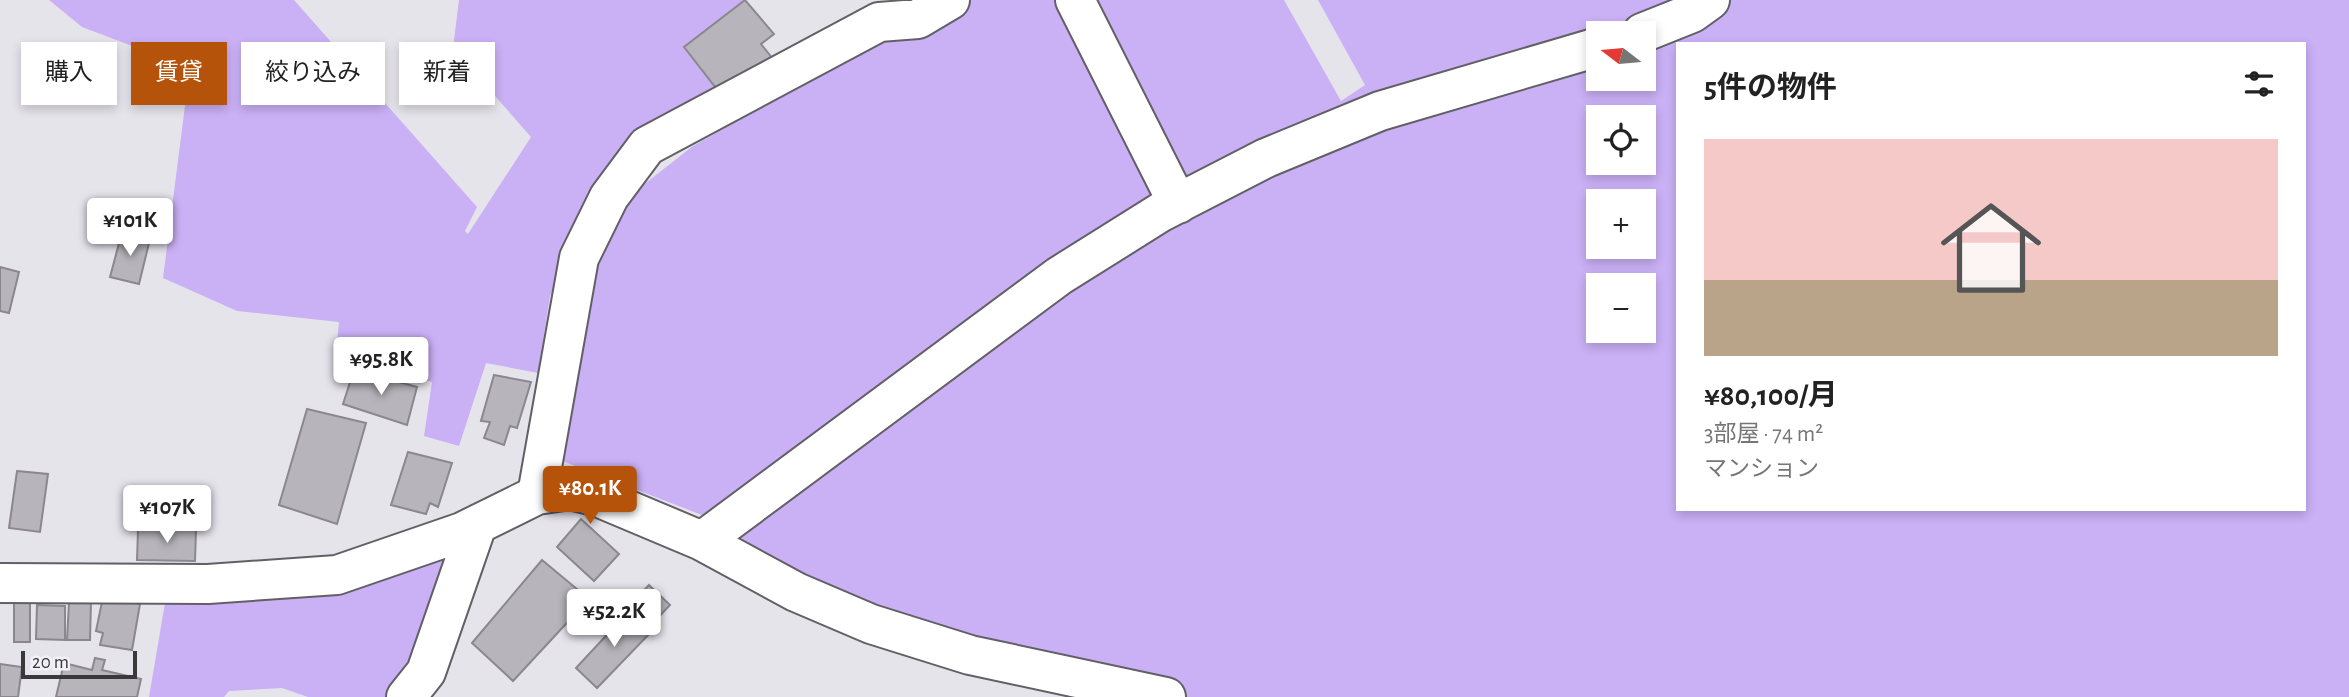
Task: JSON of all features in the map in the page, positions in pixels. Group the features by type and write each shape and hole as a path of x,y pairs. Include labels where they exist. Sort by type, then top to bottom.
{"street":[{"path":"537,495 579,258 609,197 647,146 879,22 918,19 950,0"},
{"path":"1075,0 1178,204"},
{"path":"1656,27 1692,13 1710,0"},
{"path":"702,541 1059,276 1178,204 1266,159 1380,111 1586,51"},
{"path":"0,583 208,584 337,575 477,525 537,495 570,490 595,496 702,541 796,592 871,624 970,655 1166,697"},
{"path":"406,697 426,672 477,525"}],"shaded area":[{"path":"49,0 294,0 331,42 241,42 241,105 385,103 477,207 465,231 468,234 531,137 495,96 495,42 454,42 459,0 744,0 685,47 723,97 600,191 550,296 538,373 486,363 459,446 424,436 432,382 336,354 339,322 237,311 163,278 185,105 227,105 227,42 131,42 131,46 82,27"},
{"path":"895,0 1284,0 1341,101 1365,85 1318,0 2349,0 2349,697 1179,697 1003,656 755,561 733,523 725,524 560,460 596,222 693,146 917,20"},
{"path":"461,550 399,697 308,697 282,688 229,691 224,697 149,697 165,603"}],"building":[{"path":"745,0 774,34 761,44 773,59 723,97 684,47"},
{"path":"122,232 150,239 139,284 110,277"},
{"path":"0,267 19,272 9,313 0,311"},
{"path":"354,370 417,387 407,425 343,404"},
{"path":"494,375 531,382 517,428 510,426 504,445 484,438 490,422 481,421"},
{"path":"307,409 366,423 337,524 279,505"},
{"path":"408,452 452,463 438,507 430,503 426,514 391,505"},
{"path":"17,471 48,474 40,532 9,528"},
{"path":"581,519 619,554 594,581 557,547"},
{"path":"138,530 196,530 195,561 137,560"},
{"path":"542,560 589,599 513,681 472,643"},
{"path":"649,585 670,605 651,625 630,605"},
{"path":"103,597 140,604 132,650 100,645 103,633 96,631"},
{"path":"30,601 30,642 14,642 14,602"},
{"path":"69,602 91,602 90,640 67,640"},
{"path":"37,605 65,606 65,640 36,639"},
{"path":"630,610 652,631 597,688 576,668"},
{"path":"95,658 105,660 102,670 141,679 137,697 56,697 64,663 92,670"},
{"path":"0,664 22,667 18,697 0,697"}]}
